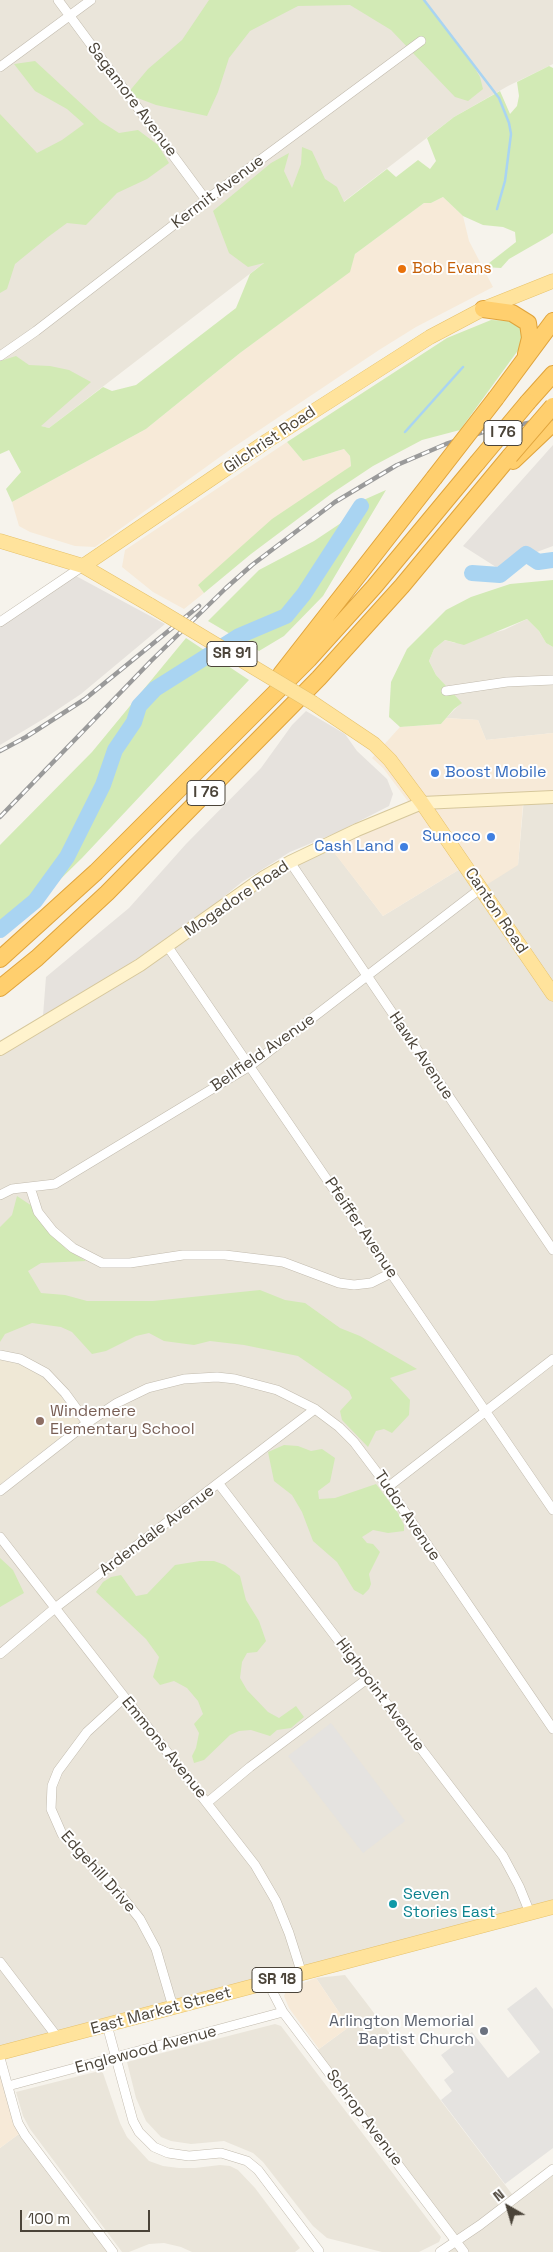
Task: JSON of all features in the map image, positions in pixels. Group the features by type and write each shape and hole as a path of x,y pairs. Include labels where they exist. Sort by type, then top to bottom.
{"highway":[{"path":"483,309 512,313 528,323 530,338 523,362"},
{"path":"234,735 496,398 553,321"},
{"name":"I 76","path":"0,959 96,872 234,735 343,622 553,374"},
{"name":"I 76","path":"0,988 37,958 107,893 319,678 396,594 480,492 515,455 553,406"},
{"path":"515,455 553,423"}],"main road":[{"name":"Gilchrist Road","path":"83,566 333,398 430,337 483,309 553,281"},
{"name":"SR 91","path":"0,541 83,566 314,703 374,744 390,760 422,803"},
{"name":"Canton Road","path":"422,803 553,994"},
{"name":"East Market Street","path":"0,2053 553,1907"}],"street":[{"name":"Sagamore Avenue","path":"58,0 206,200"},
{"path":"0,67 91,0"},
{"name":"Kermit Avenue","path":"0,356 421,41"},
{"name":"Gilchrist Road","path":"0,622 83,566"},
{"path":"446,691 507,682 553,680"},
{"name":"Mogadore Road","path":"0,1049 168,947 264,877 290,862 422,803 553,797"},
{"name":"Hawk Avenue","path":"290,862 553,1250"},
{"name":"Bellfield Avenue","path":"0,1194 12,1188 55,1184 250,1066 480,889"},
{"name":"Pfeiffer Avenue","path":"168,947 553,1510"},
{"path":"30,1187 38,1212 53,1230 73,1248 102,1263 130,1263 183,1255 225,1255 283,1262 339,1283 354,1285 371,1283 391,1273"},
{"path":"0,1355 20,1359 46,1373 65,1393 87,1423"},
{"path":"388,1487 553,1359"},
{"name":"Tudor Avenue","path":"0,1491 87,1423 123,1400 148,1388 169,1382 205,1377 235,1379 261,1385 290,1395 339,1427 354,1442 388,1487 553,1729"},
{"name":"Ardendale Avenue","path":"0,1654 55,1608 219,1484 314,1409"},
{"name":"Highpoint Avenue","path":"219,1484 503,1856 530,1912"},
{"name":"Emmons Avenue","path":"0,1537 124,1698 208,1802 255,1865 270,1888 284,1920 302,1974"},
{"path":"208,1802 250,1767 367,1679"},
{"name":"Edgehill Drive","path":"124,1698 87,1732 58,1771 52,1786 50,1809 62,1834 119,1893 140,1919 156,1950 173,2007"},
{"path":"545,1718 553,1712"},
{"path":"0,1962 58,2038"},
{"name":"Schrop Avenue","path":"268,1983 283,2012 464,2252"},
{"name":"Englewood Avenue","path":"8,2086 283,2012"},
{"path":"107,2025 133,2121 149,2142 161,2150 181,2156 221,2153 247,2161 258,2170 318,2252 329,2252"},
{"path":"0,2058 18,2123 113,2252"},
{"path":"440,2252 553,2169"}],"shaded area":[{"path":"0,0 553,0 553,64 508,86 454,117 49,428 0,417"},
{"path":"443,197 463,216 469,241 493,287 416,327 379,350 231,449 95,547 75,546 30,532 19,526 12,502 146,429 240,353 349,272 355,254 424,203 431,203"},
{"path":"287,442 303,461 344,449 350,456 351,466 198,585 204,593 184,609 153,592 122,567 125,550"},
{"path":"553,445 553,546 496,567 463,546"},
{"path":"76,576 165,624 81,694 0,745 0,627"},
{"path":"527,619 539,631 546,643 553,647 553,733 486,740 478,720 446,718 461,703 436,675 429,661 434,649 445,640 455,643 504,630"},
{"path":"306,711 345,734 357,751 387,779 393,794 389,806 338,832 290,852 242,882 206,911 131,963 43,1016 46,977 129,908 186,844 261,768 292,725"},
{"path":"446,718 478,720 486,740 553,733 553,791 524,792 518,865 480,889 465,866 383,916 329,846 416,812 383,768 372,758 400,727 441,724"},
{"path":"553,797 553,1907 0,2053 0,1049 328,844 383,916 465,866 518,865 524,798"},
{"name":"Windemere Elementary School","path":"0,1360 10,1361 34,1371 54,1387 80,1422 0,1484"},
{"path":"331,1723 405,1821 363,1853 288,1756"},
{"path":"345,1975 515,2198 553,2169 553,2252 440,2252 456,2242 315,2052 349,2027 316,1978"},
{"path":"316,1978 349,2027 319,2049 289,2008 284,1996 287,1989"},
{"path":"536,1987 553,2009 553,2148 505,2184 441,2100 452,2091 444,2080 454,2072 441,2055 472,2032 508,2078 540,2052 507,2009"},
{"path":"275,2024 281,2026 441,2237 439,2242 419,2252 382,2252 327,2238 313,2226 263,2162 253,2153 224,2141 191,2144 171,2141 161,2137 146,2121 136,2098 127,2062"},
{"path":"0,2058 23,2131 0,2148"},
{"path":"99,2071 103,2073 120,2123 127,2137 149,2161 163,2166 179,2168 220,2165 230,2166 238,2170 255,2188 300,2248 295,2252 192,2252 164,2243 149,2244 129,2252 122,2252 30,2129 23,2116 16,2092"},
{"path":"23,2131 113,2252 0,2252 0,2148"}],"green space":[{"path":"209,0 424,0 467,55 480,77 483,89 468,101 455,97 391,30 350,5 298,6 250,31 229,58 218,92 207,116 156,105 127,94 148,69 182,40"},
{"path":"35,61 100,121 119,133 138,130 158,145 169,163 147,179 117,193 86,225 67,223 48,237 15,264 7,289 0,293 0,114 37,153 62,140 84,124 67,109 35,91 14,64"},
{"path":"549,66 553,68 553,233 509,259 501,268 484,267 516,242 515,232 503,227 483,225 463,216 443,197 431,203 424,203 355,254 350,272 240,353 146,429 12,502 6,489 21,472 9,450 0,454 0,361 16,356 29,365 50,366 69,370 91,382 41,426 49,428 103,387 112,391 136,385 236,308 250,274 264,263 248,267 229,253 213,211 271,163 289,153 284,171 292,188 301,164 302,147 312,151 325,179 337,187 344,202 387,169 396,177 418,160 430,169 436,161 427,138 454,117 500,91 510,114 517,106 519,96 517,82"},
{"path":"491,320 516,321 524,330 519,349 460,430 422,440 373,466 331,494 251,554 204,593 198,585 272,519 351,466 350,456 344,449 303,461 287,442 447,338"},
{"path":"386,490 323,596 284,636 259,651 208,621 259,570 314,541 347,519 359,502"},
{"path":"553,580 553,647 546,643 539,631 527,619 464,645 445,640 434,649 429,661 436,675 462,703 441,724 400,727 389,717 391,682 407,649 446,610 471,597 510,584"},
{"path":"186,638 249,680 82,858 18,921 0,936 0,845 92,752"},
{"path":"17,1196 32,1206 41,1221 66,1249 86,1261 41,1263 28,1271 41,1293 65,1295 87,1301 153,1301 260,1290 285,1300 305,1303 340,1328 360,1336 417,1369 390,1378 410,1400 409,1415 392,1433 384,1429 376,1431 368,1447 342,1420 340,1411 352,1398 349,1391 298,1356 244,1345 210,1341 194,1345 164,1341 149,1333 136,1336 106,1351 92,1354 72,1332 61,1327 32,1323 5,1334 0,1342 0,1227 12,1215"},
{"path":"284,1445 298,1446 311,1451 322,1449 335,1458 330,1482 318,1491 319,1499 335,1498 376,1484 398,1513 404,1525 404,1531 388,1533 373,1530 362,1537 367,1543 373,1544 380,1552 369,1574 371,1584 363,1595 354,1590 337,1562 313,1541 302,1512 292,1495 274,1481 268,1452"},
{"path":"0,1558 13,1570 24,1593 0,1607"},
{"path":"214,1561 225,1565 240,1576 246,1600 259,1621 266,1641 257,1652 247,1653 242,1662 240,1678 247,1690 268,1712 279,1718 296,1706 304,1717 291,1728 277,1730 270,1736 251,1730 239,1731 230,1735 204,1760 194,1763 192,1756 199,1733 194,1724 203,1714 198,1701 187,1688 174,1681 160,1685 153,1677 159,1657 146,1639 96,1592 103,1582 111,1577 121,1575 136,1596 147,1594 175,1565"}],"waterway":[{"path":"424,0 499,98 509,123 511,134 505,181 497,209"},
{"path":"405,432 463,367"},
{"path":"0,930 35,901 67,857 103,785 115,750 134,722 139,706 155,689 239,636 286,616 304,594 361,506"},
{"path":"472,573 500,575 526,554 538,562 553,560"}],"railway":[{"path":"0,817 151,661 226,588 252,565 335,502 397,465 446,444 483,432 553,418"},
{"path":"0,751 26,737 85,699 199,606"}],"place":[{"name":"Bob Evans","path":"402,269"},
{"name":"Boost Mobile","path":"435,773"},
{"name":"Sunoco","path":"491,837"},
{"name":"Cash Land","path":"404,847"},
{"name":"Windemere Elementary School","path":"40,1421"},
{"name":"Seven Stories East","path":"393,1904"},
{"name":"Arlington Memorial Baptist Church","path":"484,2031"}]}
